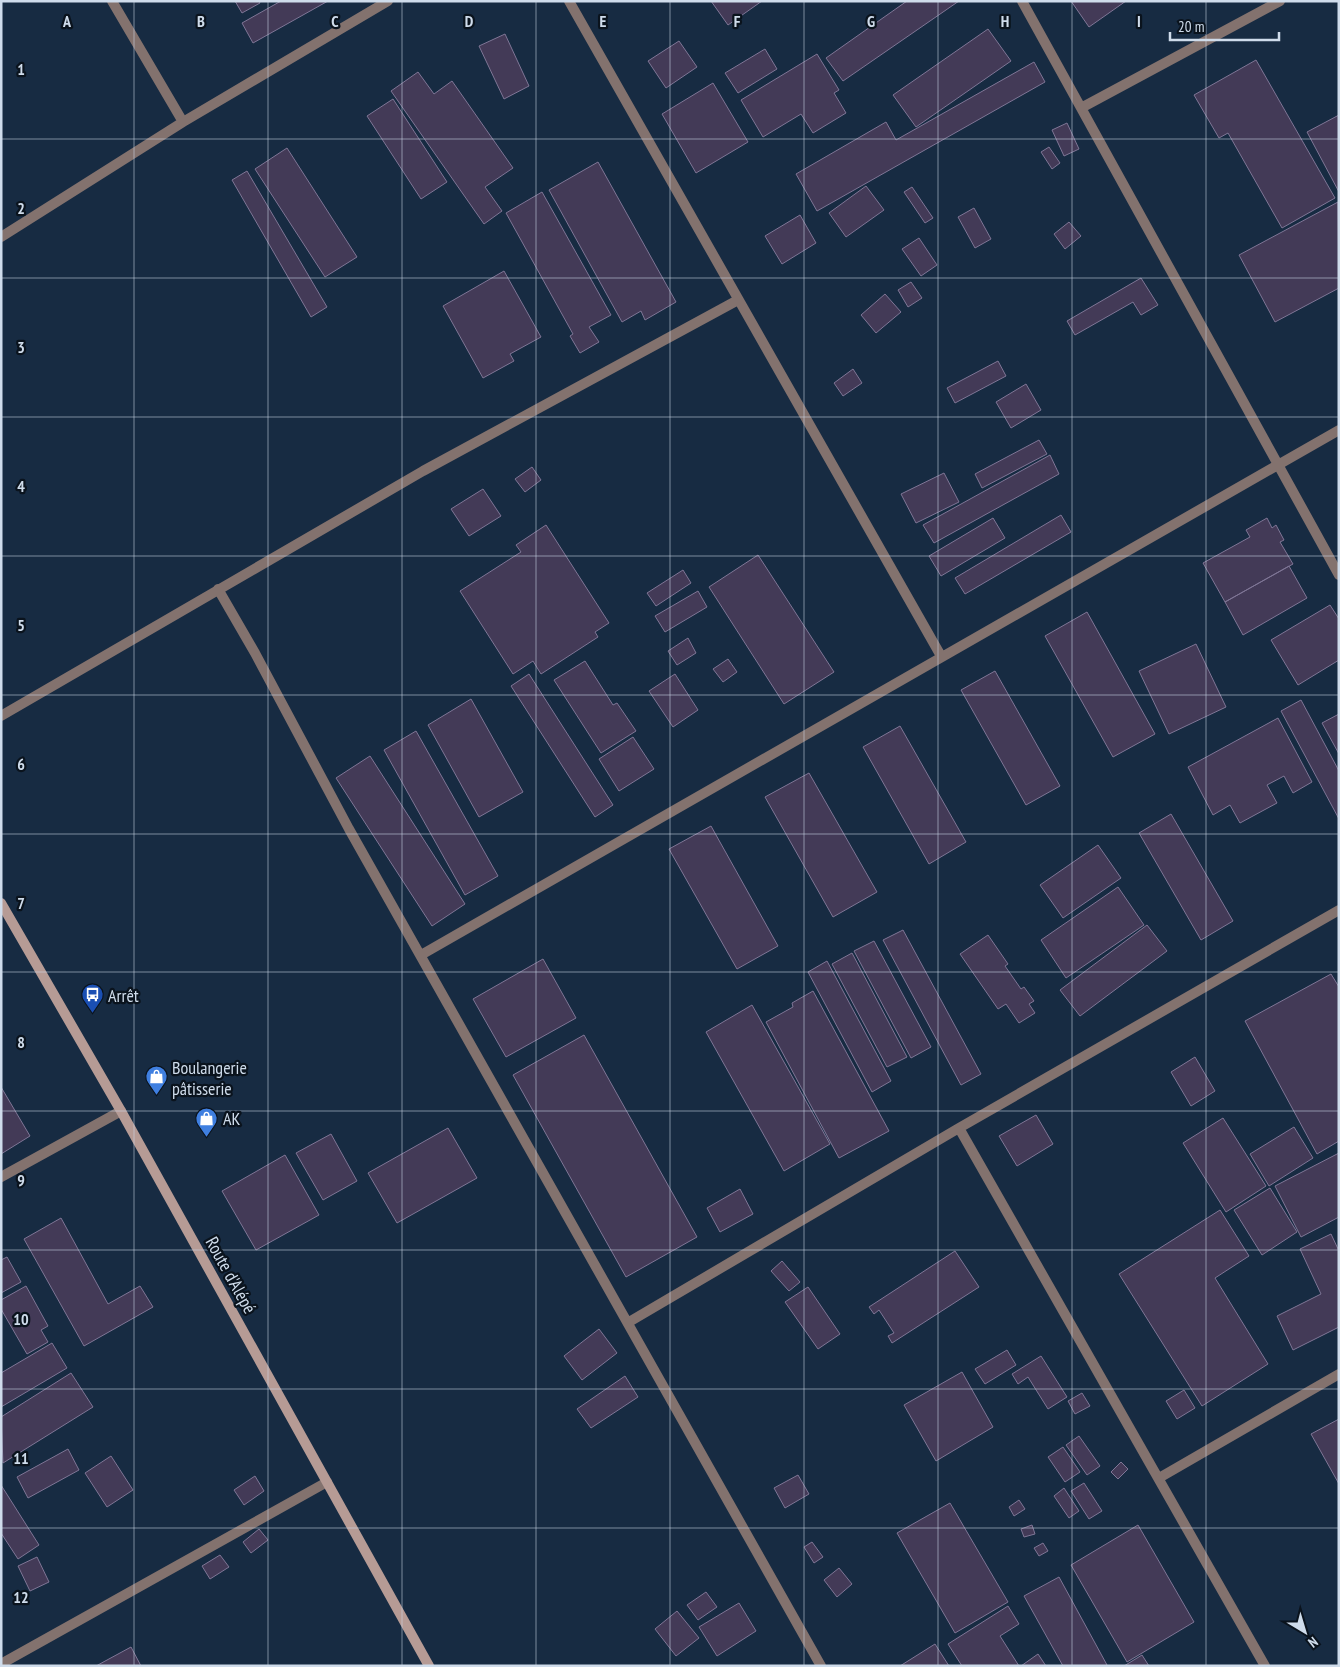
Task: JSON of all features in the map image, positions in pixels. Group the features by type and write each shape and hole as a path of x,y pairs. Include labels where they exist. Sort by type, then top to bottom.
{"main road":[{"name":"Route d'Alépé","path":"1,903 121,1111 429,1666"}],"street":[{"path":"112,1 184,122"},
{"path":"1,237 184,122 388,1"},
{"path":"570,1 941,656"},
{"path":"1022,1 1277,467 1339,575"},
{"path":"1081,108 1280,1"},
{"path":"1,716 423,470 738,300"},
{"path":"421,955 1339,430"},
{"path":"218,589 256,653 350,829 821,1666"},
{"path":"629,1322 959,1128 1339,910"},
{"path":"1,1177 121,1111"},
{"path":"959,1128 1265,1666"},
{"path":"1159,1478 1339,1374"},
{"path":"1,1664 327,1482"}],"building":[{"path":"235,1 259,1 260,3 242,13"},
{"path":"281,1 328,1 253,43 242,23"},
{"path":"711,1 762,1 728,25"},
{"path":"907,1 959,1 843,81 826,58"},
{"path":"1071,1 1126,1 1089,27"},
{"path":"988,29 1011,61 916,127 893,95"},
{"path":"505,34 529,86 504,99 479,46"},
{"path":"679,41 697,67 666,88 648,61"},
{"path":"765,49 777,69 738,93 725,73"},
{"path":"817,54 839,90 834,93 846,113 813,133 801,114 763,137 741,100"},
{"path":"1256,60 1335,198 1282,228 1228,133 1219,138 1194,95"},
{"path":"1034,62 1045,82 817,211 796,174 886,122 896,140"},
{"path":"418,72 434,94 452,81 513,168 485,187 502,211 484,224 391,91"},
{"path":"713,83 748,142 696,173 662,114"},
{"path":"393,99 447,182 421,199 367,116"},
{"path":"1339,115 1339,192 1307,132"},
{"path":"1067,123 1079,149 1064,156 1052,130"},
{"path":"1049,147 1060,163 1052,169 1041,152"},
{"path":"287,148 357,257 325,277 255,169"},
{"path":"598,162 676,302 645,320 641,311 622,322 549,190"},
{"path":"247,171 327,307 311,317 232,180"},
{"path":"866,186 884,210 846,237 829,213"},
{"path":"912,187 933,218 925,223 904,192"},
{"path":"542,192 611,315 589,327 599,342 580,353 570,336 573,334 506,213"},
{"path":"1338,202 1339,288 1275,322 1239,255"},
{"path":"974,208 991,239 975,248 958,217"},
{"path":"800,215 816,243 782,264 765,236"},
{"path":"1069,222 1081,236 1065,249 1054,234"},
{"path":"919,238 937,265 921,276 902,249"},
{"path":"504,271 541,337 510,354 514,361 483,378 443,306"},
{"path":"1141,278 1158,305 1141,315 1133,302 1075,335 1067,321"},
{"path":"911,282 922,298 908,307 898,290"},
{"path":"885,294 901,312 876,333 861,315"},
{"path":"998,361 1006,376 955,403 947,388"},
{"path":"853,369 862,383 843,396 834,383"},
{"path":"1026,384 1041,410 1011,428 996,402"},
{"path":"1039,440 1047,454 982,488 975,474"},
{"path":"1050,455 1059,474 934,543 923,525"},
{"path":"532,467 541,480 525,492 515,479"},
{"path":"944,473 959,502 916,523 901,494"},
{"path":"483,489 501,516 469,536 451,509"},
{"path":"1061,515 1071,532 965,594 955,578"},
{"path":"993,518 1005,538 941,576 929,556"},
{"path":"1267,518 1272,528 1276,525 1284,540 1280,542 1293,564 1225,602 1203,563 1250,537 1246,530"},
{"path":"546,525 609,623 595,632 598,637 541,674 533,661 513,674 460,591 521,552 516,545"},
{"path":"758,555 834,672 784,704 709,587"},
{"path":"1289,566 1307,598 1243,635 1225,602"},
{"path":"683,570 691,583 656,606 647,593"},
{"path":"698,591 707,607 665,632 655,616"},
{"path":"1330,605 1339,619 1339,660 1298,685 1271,640"},
{"path":"1087,612 1155,734 1113,757 1045,636"},
{"path":"688,638 696,653 677,665 668,651"},
{"path":"1196,644 1226,707 1169,734 1139,671"},
{"path":"728,659 737,672 723,682 713,669"},
{"path":"585,661 613,705 617,703 636,731 601,753 554,680"},
{"path":"995,671 1060,786 1026,805 961,690"},
{"path":"529,674 613,805 595,817 511,686"},
{"path":"675,674 698,710 673,727 649,691"},
{"path":"471,699 523,792 479,817 428,725"},
{"path":"1301,700 1339,771 1339,819 1281,711"},
{"path":"1339,714 1339,754 1322,723"},
{"path":"1278,718 1312,782 1293,793 1284,776 1267,785 1277,803 1240,823 1230,805 1213,815 1188,767"},
{"path":"900,726 966,842 929,864 863,747"},
{"path":"416,731 498,876 465,895 384,750"},
{"path":"633,737 654,769 619,791 599,759"},
{"path":"370,756 465,904 432,926 336,778"},
{"path":"809,773 877,892 833,917 765,797"},
{"path":"1171,814 1233,921 1201,940 1139,833"},
{"path":"711,826 778,946 737,969 669,849"},
{"path":"1098,845 1121,878 1063,918 1040,885"},
{"path":"1118,887 1144,925 1066,978 1041,940"},
{"path":"1147,925 1167,951 1080,1016 1060,990"},
{"path":"903,930 981,1074 961,1085 883,940"},
{"path":"988,935 1008,964 1005,966 1021,989 1024,987 1034,1001 1029,1004 1035,1013 1019,1023 1006,1004 998,1009 960,954"},
{"path":"874,941 931,1047 911,1058 854,951"},
{"path":"852,953 907,1057 887,1067 832,964"},
{"path":"543,959 576,1018 506,1057 473,999"},
{"path":"827,961 891,1081 872,1092 808,972"},
{"path":"1331,974 1339,987 1339,1141 1317,1154 1245,1021"},
{"path":"813,991 889,1131 839,1158 766,1022 793,1007 792,1003"},
{"path":"752,1005 830,1144 784,1171 706,1032"},
{"path":"584,1035 697,1237 626,1277 513,1075"},
{"path":"1195,1057 1215,1091 1191,1106 1171,1072"},
{"path":"1,1087 30,1136 1,1154"},
{"path":"1036,1115 1053,1144 1017,1166 999,1136"},
{"path":"1223,1118 1266,1186 1226,1212 1183,1143"},
{"path":"1294,1127 1313,1158 1269,1186 1250,1154"},
{"path":"448,1128 477,1178 397,1223 368,1173"},
{"path":"331,1134 357,1181 323,1200 296,1153"},
{"path":"1339,1153 1339,1217 1301,1237 1275,1186"},
{"path":"285,1155 319,1215 256,1250 222,1191"},
{"path":"1270,1188 1297,1232 1262,1255 1234,1210"},
{"path":"740,1189 753,1214 720,1232 707,1208"},
{"path":"1220,1210 1249,1256 1215,1278 1268,1364 1202,1406 1119,1274"},
{"path":"61,1218 108,1304 140,1286 153,1307 84,1346 24,1239"},
{"path":"1331,1234 1339,1251 1339,1327 1293,1350 1277,1316 1321,1294 1300,1249"},
{"path":"955,1251 979,1287 892,1343 888,1336 894,1333 879,1310 874,1314 869,1307"},
{"path":"7,1257 21,1282 1,1293 1,1260"},
{"path":"782,1261 800,1282 789,1291 771,1271"},
{"path":"26,1286 48,1326 41,1330 48,1342 27,1354 1,1309 1,1300"},
{"path":"808,1287 840,1334 818,1349 785,1302"},
{"path":"599,1329 617,1353 582,1380 564,1356"},
{"path":"52,1343 67,1368 1,1407 1,1373"},
{"path":"1007,1350 1016,1365 985,1384 975,1369"},
{"path":"1041,1356 1067,1397 1048,1409 1028,1377 1018,1384 1012,1374"},
{"path":"962,1372 993,1427 936,1461 904,1405"},
{"path":"71,1373 93,1407 3,1463 1,1417"},
{"path":"625,1376 638,1397 591,1428 577,1409"},
{"path":"1184,1390 1195,1408 1177,1419 1166,1401"},
{"path":"1082,1393 1090,1406 1075,1414 1068,1401"},
{"path":"1339,1419 1339,1484 1311,1434"},
{"path":"1079,1436 1100,1466 1087,1475 1066,1445"},
{"path":"1063,1447 1080,1472 1065,1482 1048,1457"},
{"path":"68,1449 79,1470 28,1498 17,1477"},
{"path":"111,1456 133,1490 107,1507 85,1473"},
{"path":"1121,1462 1128,1469 1118,1479 1111,1472"},
{"path":"798,1475 809,1494 785,1508 774,1488"},
{"path":"255,1476 264,1491 244,1505 234,1490"},
{"path":"1084,1483 1102,1511 1089,1519 1071,1491"},
{"path":"1,1485 39,1545 18,1559 1,1533"},
{"path":"1064,1488 1079,1511 1069,1518 1054,1496"},
{"path":"1019,1500 1025,1509 1014,1516 1009,1507"},
{"path":"950,1503 1008,1602 955,1633 897,1533"},
{"path":"1032,1525 1035,1534 1024,1537 1021,1529"},
{"path":"1138,1525 1194,1622 1127,1662 1071,1565"},
{"path":"259,1529 268,1540 251,1553 243,1542"},
{"path":"812,1542 823,1557 814,1563 804,1547"},
{"path":"1043,1543 1048,1551 1039,1556 1034,1548"},
{"path":"220,1555 229,1567 210,1579 202,1566"},
{"path":"37,1557 49,1582 30,1591 18,1566"},
{"path":"839,1568 852,1584 837,1597 824,1580"},
{"path":"1059,1577 1107,1665 1063,1666 1024,1596"},
{"path":"706,1592 717,1607 698,1620 687,1605"},
{"path":"739,1603 756,1631 717,1656 699,1627"},
{"path":"1008,1606 1019,1624 1000,1636 1019,1666 962,1666 948,1644"},
{"path":"677,1611 699,1638 676,1656 655,1629"},
{"path":"935,1644 949,1666 900,1666"},
{"path":"131,1647 141,1666 96,1666"},
{"path":"1038,1654 1046,1666 1021,1666"},
{"path":"1142,1655 1149,1666 1124,1666"}],"place":[{"name":"Arrêt","path":"92,1014"},
{"name":"Boulangerie pâtisserie","path":"156,1096"},
{"name":"AK","path":"207,1137"}]}
